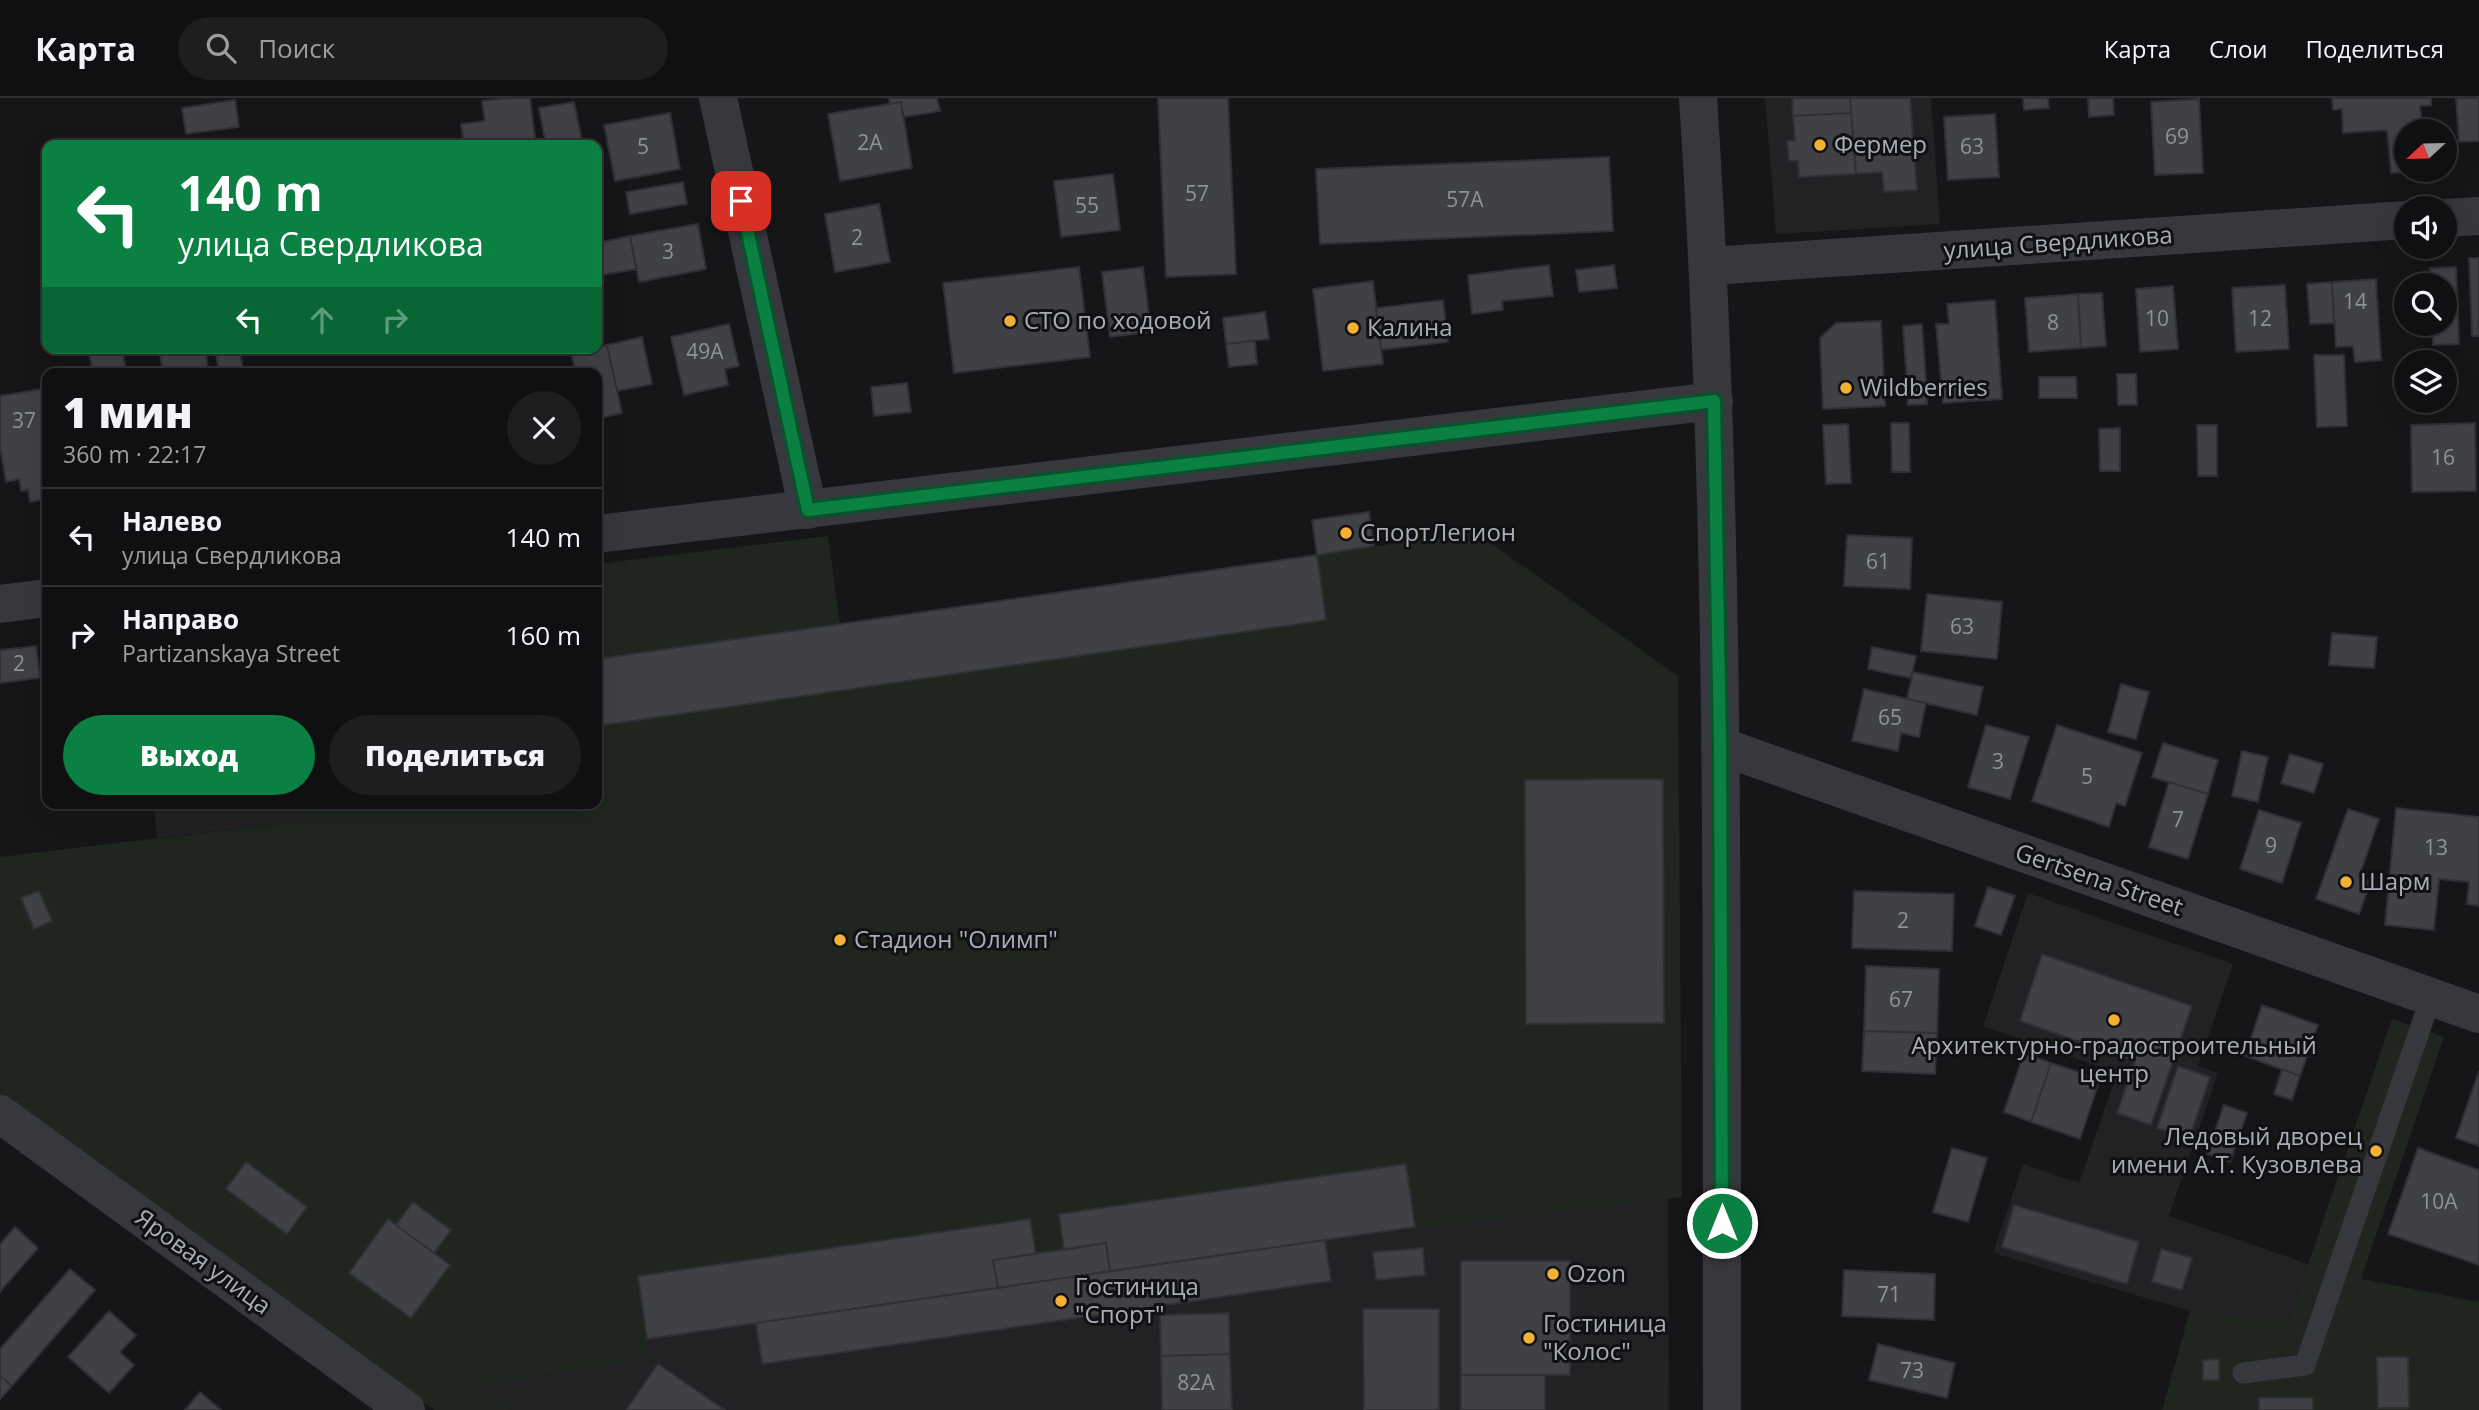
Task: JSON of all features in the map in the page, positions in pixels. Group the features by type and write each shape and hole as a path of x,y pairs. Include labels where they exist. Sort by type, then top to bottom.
{"street":[{"path":"718,98 808,510"},
{"path":"1699,98 1710,266 1714,401 1720,746 1722,1410"},
{"path":"2457,217 2479,216"},
{"name":"улица Свердликова","path":"1710,266 2394,221"},
{"path":"602,533 1714,401"},
{"path":"0,604 42,599"},
{"name":"Gertsena Street","path":"1720,746 2479,1014"},
{"name":"Яровая улица","path":"0,1114 406,1410"}],"lane":[{"path":"2243,1373 2305,1365 2431,997"}],"shaded area":[{"path":"1765,98 1931,98 1940,224 1776,234"},
{"name":"Стадион \"Олимп\"","path":"1475,532 1678,676 1682,1197 1326,1240 1331,1281 762,1364 756,1323 648,1339 650,1357 477,1386 511,1410 434,1410 0,1094 0,857 310,820 309,809 602,809 602,563 828,536 840,624"},
{"path":"155,809 309,809 310,820 157,838"},
{"path":"2028,893 2233,964 2198,1066 2218,1073 2169,1216 2308,1264 2288,1323 2190,1311 1993,1253 2023,1164 2079,1183 2117,1073 1983,1026"},
{"name":"Ледовый дворец имени А.Т. Кузовлева","path":"2392,1019 2444,1037 2361,1279 2479,1302 2479,1410 2162,1410 2190,1311 2288,1323"},
{"path":"1668,1198 1669,1410 511,1410 476,1386 650,1357 647,1339 756,1323 763,1364 1331,1281 1325,1240"}],"building":[{"path":"530,98 535,140 463,140 461,124 485,121 482,101"},
{"path":"889,98 937,98 940,111 903,117 901,102 890,104"},
{"path":"1158,98 1228,98 1236,274 1166,277"},
{"path":"1792,98 1850,98 1851,113 1793,116"},
{"path":"1850,98 1910,98 1917,190 1884,192 1882,172 1856,174"},
{"path":"2023,98 2048,98 2049,108 2024,110"},
{"path":"2088,98 2113,98 2114,115 2089,117"},
{"path":"2332,98 2431,98 2431,105 2420,106 2422,119 2394,119 2394,173 2391,173 2387,130 2343,133 2342,109 2333,110"},
{"path":"2456,98 2479,98 2479,141 2459,142"},
{"path":"2199,99 2203,173 2155,175 2151,102"},
{"path":"235,100 239,127 186,134 182,108"},
{"path":"574,102 582,140 545,140 539,108"},
{"path":"901,102 912,168 840,181 828,114"},
{"path":"670,113 680,169 615,181 604,125"},
{"path":"1851,113 1856,174 1799,177 1798,161 1789,161 1787,141 1795,140 1793,116"},
{"path":"1995,114 1999,177 1948,180 1944,117"},
{"path":"1609,157 1613,231 1320,244 1316,169"},
{"path":"1113,174 1120,230 1061,237 1054,181"},
{"path":"683,182 687,204 630,214 626,192"},
{"path":"879,204 890,262 835,272 825,214"},
{"path":"698,224 706,269 639,282 630,236"},
{"path":"630,236 636,269 602,275 602,242"},
{"path":"2469,258 2479,258 2479,336 2472,336"},
{"path":"1549,265 1553,296 1502,301 1503,310 1472,314 1468,275"},
{"path":"1614,265 1617,288 1579,292 1576,270"},
{"path":"1079,267 1090,357 954,373 943,283"},
{"path":"1143,267 1151,332 1110,337 1102,272"},
{"path":"2456,267 2456,273 2430,273 2430,268"},
{"path":"2376,279 2381,360 2355,362 2353,346 2336,347 2332,282"},
{"path":"1373,281 1383,364 1323,371 1313,289"},
{"path":"2332,282 2334,323 2310,324 2307,284"},
{"path":"2285,285 2289,349 2236,352 2232,288"},
{"path":"2173,286 2178,349 2140,352 2136,289"},
{"path":"2102,293 2106,346 2081,348 2078,294"},
{"path":"2457,293 2459,344 2433,345 2433,336 2457,336"},
{"path":"2078,294 2081,348 2029,352 2025,298"},
{"path":"1443,300 1448,342 1381,350 1376,308"},
{"path":"1995,300 2002,399 1943,403 1936,324 1949,324 1947,304"},
{"path":"1265,312 1269,339 1226,344 1223,318"},
{"path":"1881,321 1885,406 1823,409 1820,338 1836,323"},
{"path":"729,324 739,366 725,369 728,385 684,395 671,337"},
{"path":"1922,324 1926,382 1907,383 1903,326"},
{"path":"642,337 652,384 617,391 607,345"},
{"path":"1255,341 1257,364 1229,367 1226,344"},
{"path":"607,345 622,413 602,418 602,368 575,368 571,354 602,354 602,346"},
{"path":"89,354 123,354 126,368 92,368"},
{"path":"160,354 206,354 208,368 162,368"},
{"path":"216,354 240,354 243,368 218,368"},
{"path":"2314,355 2344,355 2347,426 2317,427"},
{"path":"2117,374 2136,374 2137,405 2118,405"},
{"path":"2039,377 2076,377 2077,398 2039,398"},
{"path":"1926,382 1927,404 1908,405 1907,383"},
{"path":"907,383 911,412 874,416 871,387"},
{"path":"42,389 42,500 30,502 28,490 21,491 19,479 6,482 0,447 0,396"},
{"path":"1891,423 1909,423 1910,472 1892,472"},
{"path":"2475,423 2476,491 2412,492 2411,425"},
{"path":"1848,424 1851,483 1826,484 1823,425"},
{"path":"2197,425 2217,425 2217,476 2198,476"},
{"path":"2120,428 2120,471 2100,471 2099,429"},
{"path":"1369,512 1374,546 1317,555 1312,520"},
{"path":"1847,535 1912,538 1910,589 1844,586"},
{"path":"1317,555 1326,620 602,725 602,658"},
{"path":"1927,594 2002,602 1997,659 1921,651"},
{"path":"2332,633 2377,637 2374,668 2329,665"},
{"path":"36,646 40,678 0,683 0,650"},
{"path":"1872,647 1916,656 1911,678 1868,669"},
{"path":"1913,672 1983,687 1977,715 1907,699"},
{"path":"2121,684 2149,692 2136,739 2108,732"},
{"path":"1864,689 1926,703 1919,737 1901,733 1898,751 1852,741"},
{"path":"1986,725 2029,737 2010,799 1968,787"},
{"path":"2057,725 2142,753 2125,806 2116,803 2109,827 2032,801"},
{"path":"2163,743 2218,760 2208,794 2152,777"},
{"path":"2242,751 2268,757 2258,802 2232,796"},
{"path":"2290,754 2323,764 2314,793 2281,783"},
{"path":"1663,779 1664,1023 1526,1024 1525,780"},
{"path":"2169,782 2208,794 2188,859 2149,847"},
{"path":"2396,808 2479,817 2479,906 2467,904 2469,882 2439,879 2434,930 2385,925"},
{"path":"2348,809 2379,819 2359,877 2371,881 2359,914 2316,899"},
{"path":"2259,810 2301,823 2282,883 2240,869"},
{"path":"1988,887 2015,896 2001,935 1975,926"},
{"path":"39,891 52,921 34,929 21,898"},
{"path":"1854,891 1954,894 1952,951 1852,948"},
{"path":"2042,954 2192,1006 2151,1125 2117,1113 2135,1061 2020,1021"},
{"path":"1866,966 1939,969 1937,1033 1864,1031"},
{"path":"2262,1005 2318,1025 2300,1076 2245,1056"},
{"path":"1864,1031 1937,1033 1935,1074 1862,1071"},
{"path":"2024,1053 2051,1063 2031,1122 2004,1112"},
{"path":"2051,1063 2100,1079 2080,1139 2031,1122"},
{"path":"2178,1066 2210,1077 2189,1139 2157,1128"},
{"path":"2282,1069 2300,1076 2292,1100 2274,1094"},
{"path":"2479,1071 2479,1146 2456,1138"},
{"path":"2224,1105 2247,1113 2230,1162 2207,1154"},
{"path":"1952,1148 1987,1158 1968,1222 1933,1212"},
{"path":"2418,1148 2479,1170 2479,1265 2388,1234"},
{"path":"246,1162 307,1207 287,1234 226,1189"},
{"path":"1406,1164 1415,1227 1110,1271 1106,1243 1064,1250 1059,1214"},
{"path":"413,1202 451,1230 434,1253 396,1225"},
{"path":"2014,1205 2139,1242 2127,1284 2002,1247"},
{"path":"388,1219 450,1265 411,1318 349,1273"},
{"path":"1030,1219 1036,1254 993,1260 998,1288 647,1339 638,1276"},
{"path":"15,1227 38,1248 0,1292 0,1244"},
{"path":"1325,1240 1331,1281 762,1364 756,1323"},
{"path":"1106,1243 1110,1271 998,1288 993,1260"},
{"path":"1423,1248 1425,1275 1376,1280 1373,1252"},
{"path":"2161,1249 2192,1258 2182,1290 2152,1282"},
{"path":"1461,1261 1570,1261 1570,1375 1461,1375"},
{"path":"70,1269 95,1290 12,1386 0,1376 0,1349"},
{"path":"1844,1270 1935,1274 1934,1320 1842,1316"},
{"path":"1363,1309 1439,1309 1439,1410 1364,1410"},
{"path":"109,1311 136,1335 120,1352 134,1365 109,1393 68,1357"},
{"path":"1229,1313 1230,1354 1161,1356 1160,1315"},
{"path":"1878,1344 1955,1363 1947,1398 1869,1380"},
{"path":"1230,1354 1232,1410 1162,1410 1161,1356"},
{"path":"2377,1357 2408,1357 2409,1408 2378,1408"},
{"path":"2219,1359 2219,1380 2203,1380 2203,1360"},
{"path":"658,1364 725,1410 626,1410"},
{"path":"1461,1375 1545,1375 1545,1410 1461,1410"},
{"path":"0,1376 12,1386 0,1399"},
{"path":"200,1392 221,1410 185,1410"},
{"path":"2259,1398 2313,1398 2313,1410 2259,1410"}],"place":[{"name":"Фермер","path":"1820,145"},
{"name":"СТО по ходовой","path":"1010,321"},
{"name":"Калина","path":"1353,328"},
{"name":"Wildberries","path":"1846,388"},
{"name":"СпортЛегион","path":"1346,533"},
{"name":"Шарм","path":"2346,882"},
{"name":"Стадион \"Олимп\"","path":"840,940"},
{"name":"Архитектурно-градостроительный центр","path":"2114,1020"},
{"name":"Ледовый дворец имени А.Т. Кузовлева","path":"2376,1151"},
{"name":"Ozon","path":"1553,1274"},
{"name":"Гостиница \"Спорт\"","path":"1061,1301"},
{"name":"Гостиница \"Колос\"","path":"1529,1338"}],"route":[{"path":"741,201 808,510 1714,401 1720,746 1722,1223"}]}
